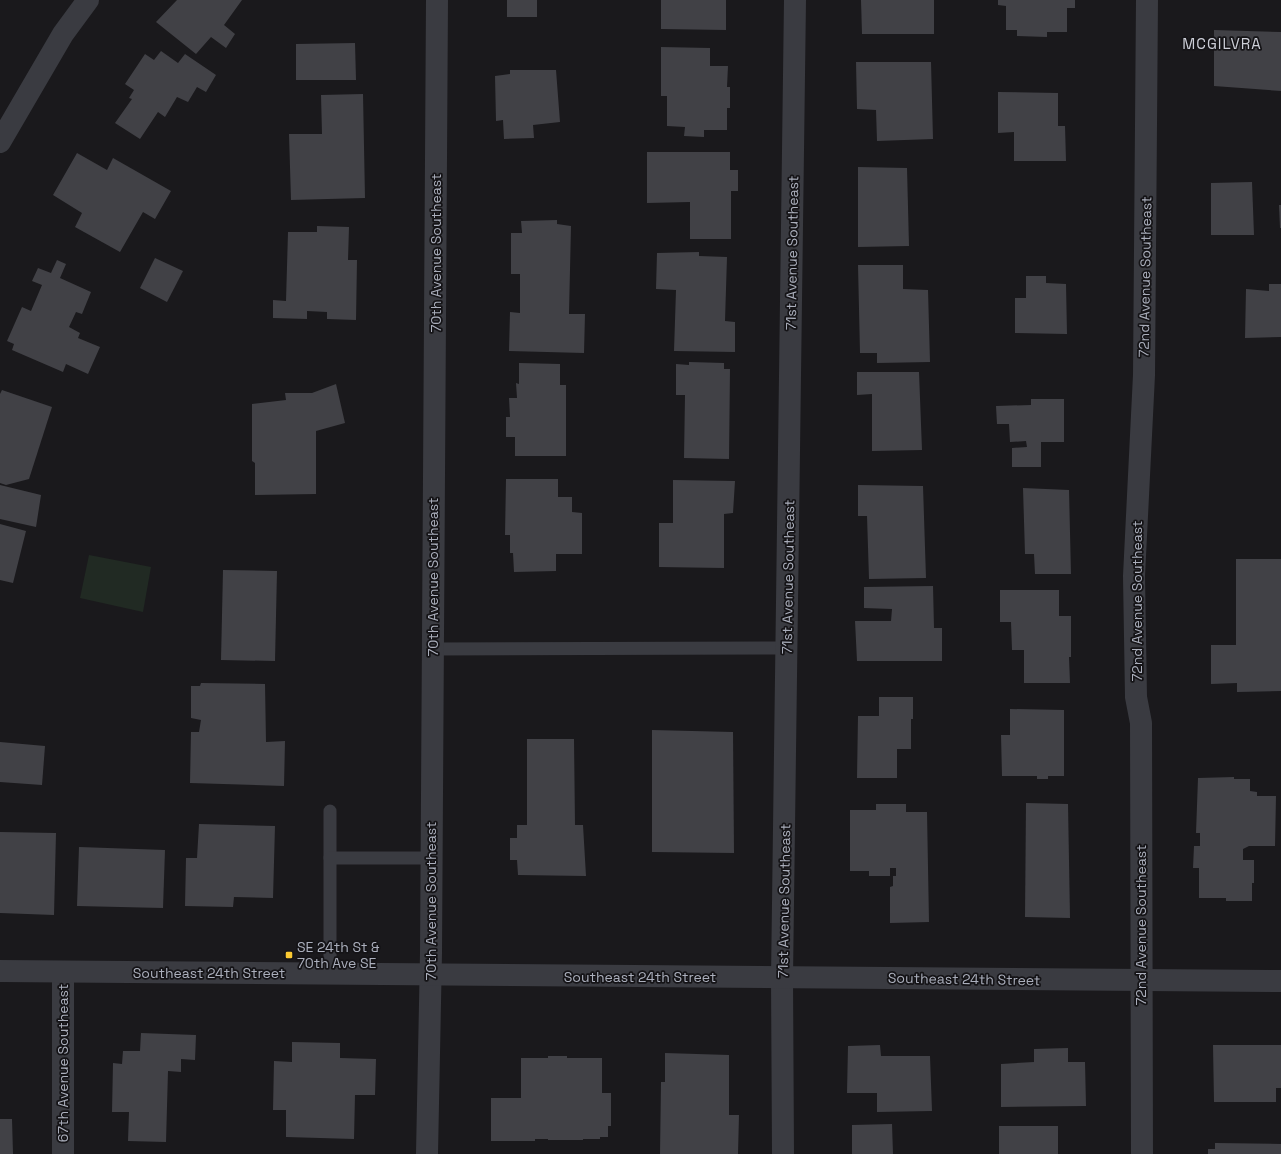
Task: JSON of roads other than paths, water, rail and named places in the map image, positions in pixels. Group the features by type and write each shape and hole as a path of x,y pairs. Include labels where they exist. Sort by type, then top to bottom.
{"street":[{"path":"0,142 62,34 88,0"},
{"name":"70th Avenue Southeast","path":"428,1154 437,0"},
{"name":"71st Avenue Southeast","path":"783,1154 782,978 795,0"},
{"name":"72nd Avenue Southeast","path":"1142,1154 1142,723 1136,697 1134,576 1144,375 1148,0"},
{"name":"Southeast 24th Street","path":"0,971 1281,981"},
{"name":"67th Avenue Southeast","path":"63,972 63,1154"}],"lane":[{"path":"433,649 787,648"},
{"path":"330,811 330,974"},
{"path":"330,858 431,858"}],"place":[{"name":"SE 24th St & 70th Ave SE","path":"289,955"}],"district":[{"name":"MCGILVRA","path":"1222,43"}]}
